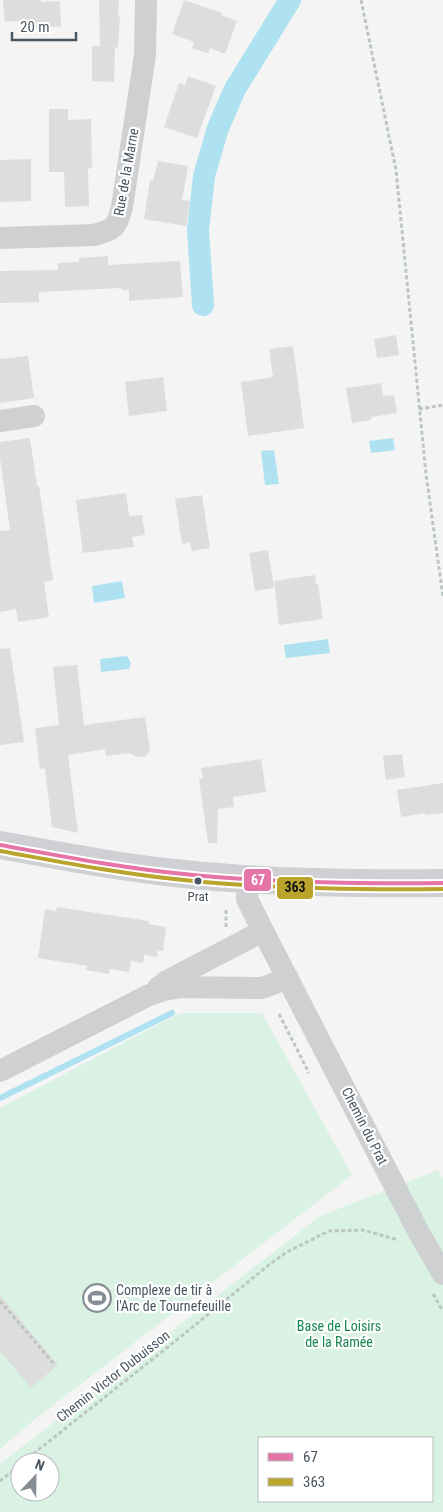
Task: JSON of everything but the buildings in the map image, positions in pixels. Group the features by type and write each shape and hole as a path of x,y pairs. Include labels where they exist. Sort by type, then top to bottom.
{"main road":[{"path":"0,845 183,874 367,884 443,883"}],"street":[{"name":"Rue de la Marne","path":"0,238 94,235 107,232 115,227 122,207 145,54 146,0"},
{"path":"0,421 34,416"},
{"name":"Chemin du Prat","path":"248,879 247,899 443,1274"},
{"path":"147,996 167,981 263,931"},
{"path":"0,1072 147,996 164,990 181,987 262,988 288,978"}],"path":[{"path":"361,0 396,170 426,474 443,597"},
{"path":"419,409 443,405"},
{"name":"Chemin Victor Dubuisson","path":"35,1452 287,1252 329,1231 363,1230 400,1241"},
{"path":"0,1301 55,1365"},
{"path":"0,1481 10,1473"}],"green space":[{"name":"Complexe de tir à l'Arc de Tournefeuille","path":"180,1013 262,1013 352,1175 34,1420 0,1449 0,1108"},
{"name":"Base de Loisirs de la Ramée","path":"438,1170 443,1178 443,1512 0,1512 0,1464 10,1456 10,1502 60,1502 60,1452 15,1452 320,1216"}],"water":[{"path":"393,438 395,450 371,453 369,441"},
{"path":"274,450 279,484 265,485 261,451"},
{"path":"122,581 125,598 94,603 92,586"},
{"path":"328,639 330,653 286,658 284,645"},
{"path":"127,656 131,663 129,669 101,672 100,659"}],"waterway":[{"path":"203,305 198,230 204,176 218,128 235,89 290,0"},
{"path":"0,1098 172,1013"}],"transit line":[{"name":"67","path":"0,845 115,865 216,877 314,882 443,883"},
{"name":"363","path":"0,851 115,871 216,883 314,888 443,889"}],"place":[{"name":"Prat","path":"198,881"},
{"name":"Complexe de tir à l'Arc de Tournefeuille","path":"97,1298"}]}
